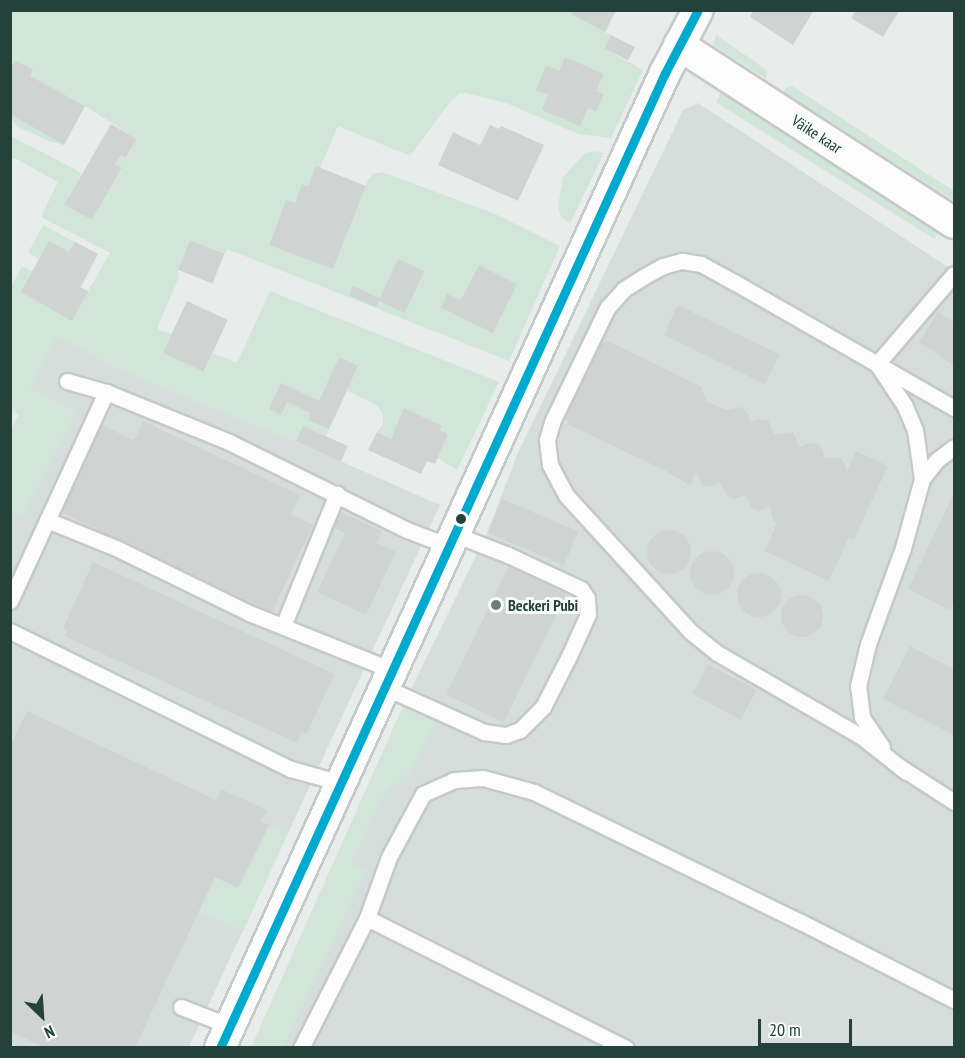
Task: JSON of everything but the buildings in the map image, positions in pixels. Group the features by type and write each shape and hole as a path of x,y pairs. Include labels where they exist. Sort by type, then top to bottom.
{"street":[{"path":"225,1036 679,45 698,10"},
{"name":"Väike kaar","path":"679,45 954,222"}],"lane":[{"path":"954,408 701,264 682,261 663,266 643,277 624,289 607,308 552,422 547,454 554,476 566,495 690,631 717,653 862,737 906,772 954,802"},
{"path":"877,364 954,274"},
{"path":"877,364 905,406 915,430 922,479"},
{"path":"47,520 116,548 249,613 283,626 388,679 484,732 506,735 520,730 543,707 588,614 587,598 581,589 507,555 407,530 229,442 106,392 67,381"},
{"path":"10,601 106,392"},
{"path":"906,772 878,743 862,717 858,686 868,644 903,548 922,479 937,460 954,447"},
{"path":"283,626 337,494"},
{"path":"10,631 291,769 340,783"},
{"path":"302,1047 367,918 389,857 423,794 454,780 483,778 534,792 801,922 954,1000"},
{"path":"367,918 626,1047"},
{"path":"181,1007 225,1036"}],"shaded area":[{"path":"698,103 954,271 954,1047 251,1048 404,704 487,533 517,455 683,110"},
{"path":"56,335 113,366 297,442 440,505 189,1047 17,1048 11,1044 10,431 19,415 16,413"}],"green space":[{"path":"11,11 616,11 605,32 611,35 604,48 643,70 611,138 578,134 506,103 465,93 459,94 450,102 410,156 338,126 320,168 308,186 302,184 295,203 286,200 269,244 333,269 368,180 373,174 382,172 493,213 560,246 509,361 227,249 224,254 190,240 178,270 179,277 158,326 159,330 172,334 205,371 213,353 237,363 270,291 499,382 457,470 437,458 448,434 440,430 442,426 405,409 391,439 377,432 383,425 383,415 377,405 347,391 326,436 304,427 297,442 113,366 56,336 29,388 76,412 22,517 11,511 10,431 19,414 11,410 11,287 22,266 32,271 39,259 28,253 43,225 98,254 81,287 88,291 110,253 41,217 58,182 16,159 11,159 11,136 82,173 64,205 92,220 122,169 115,164 121,155 127,158 137,139 85,106 64,145 18,127 11,119"},
{"path":"716,35 767,70 766,79 713,45"},
{"path":"792,86 954,191 954,201 784,92 786,88"},
{"path":"722,92 941,229 934,239 716,102"},
{"path":"595,151 604,153 570,224 561,217 558,206 563,177 585,153"},
{"path":"404,704 437,720 411,770 386,792 375,812 351,864 365,871 283,1047 251,1048"},
{"path":"269,825 288,833 243,931 198,911 215,877 238,888"}],"transit line":[{"path":"220,1048 665,73 698,10"}],"place":[{"name":"Beckeri Pubi","path":"496,605"}]}
